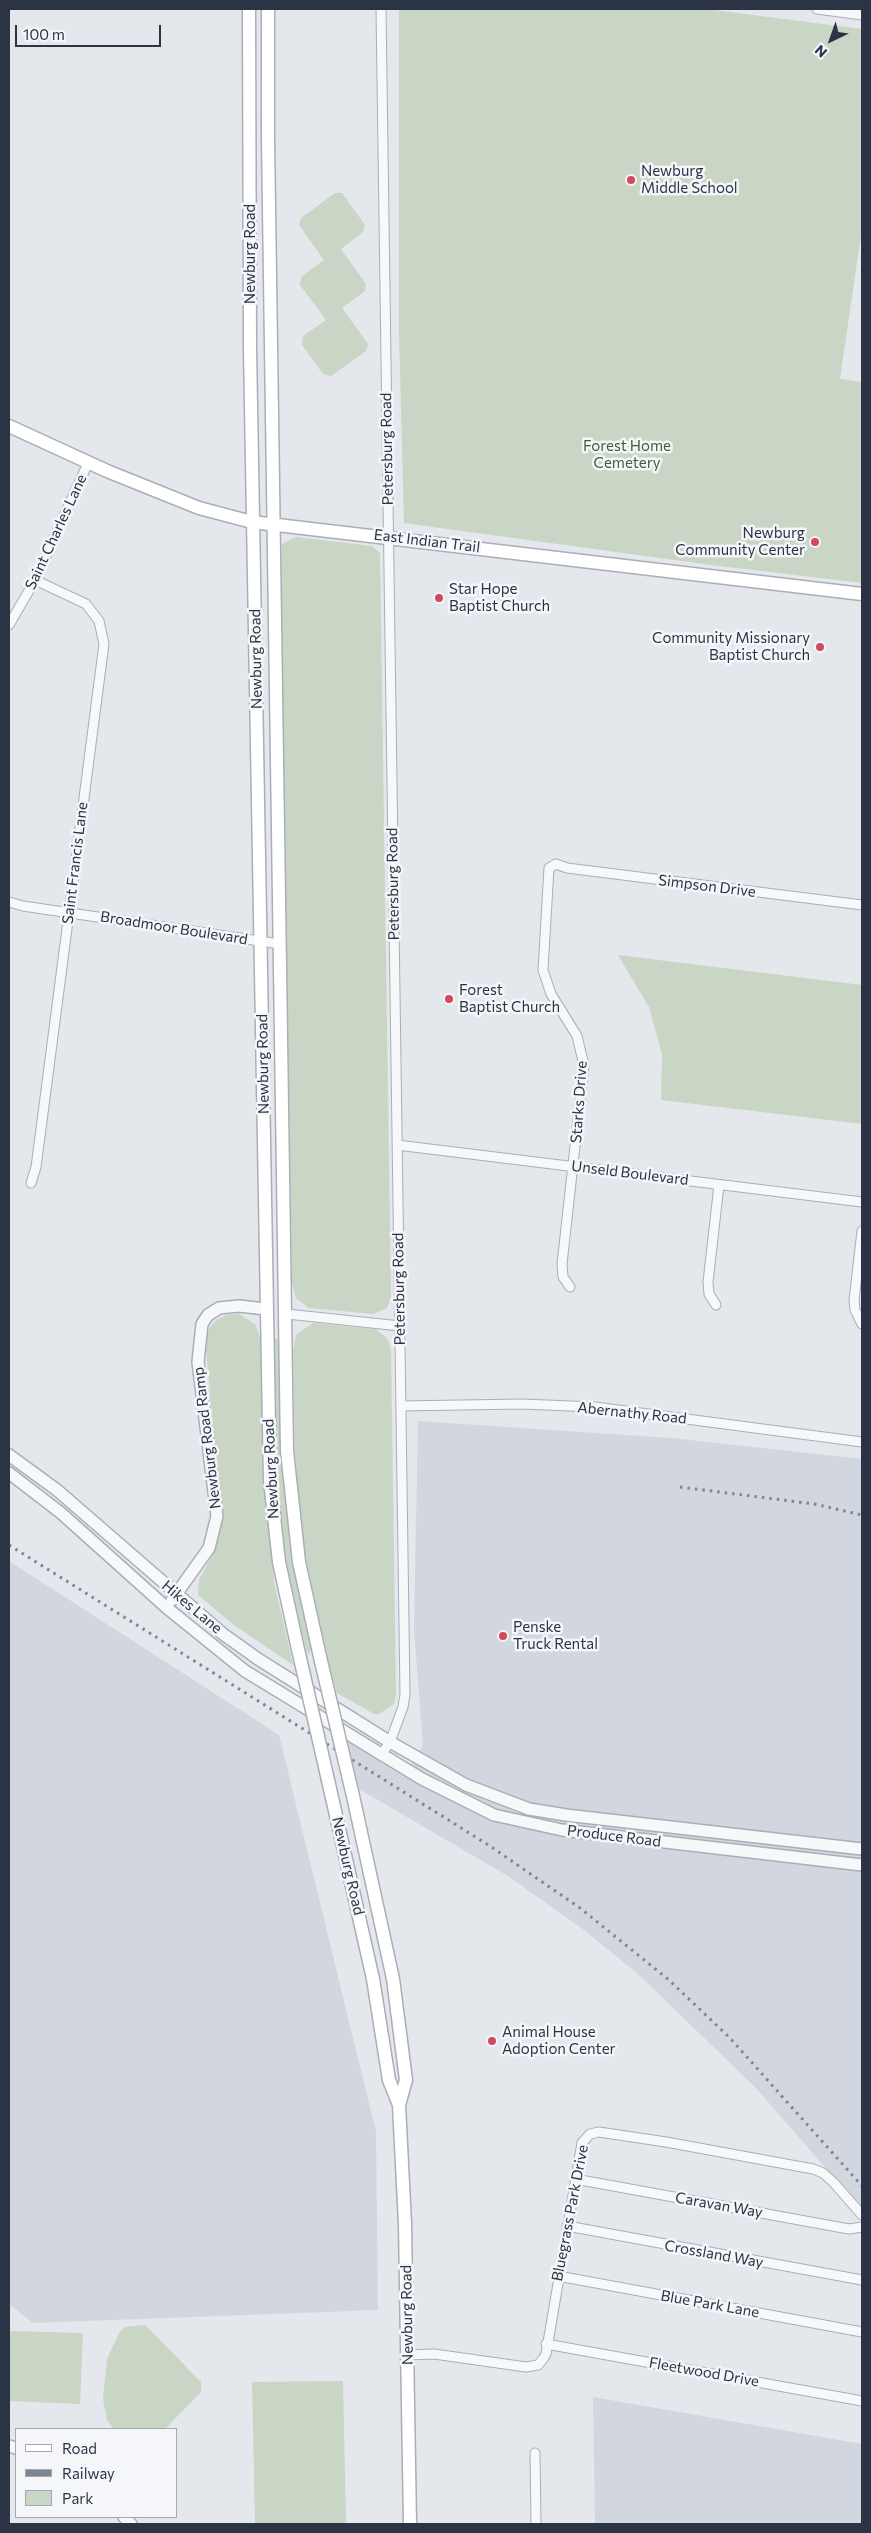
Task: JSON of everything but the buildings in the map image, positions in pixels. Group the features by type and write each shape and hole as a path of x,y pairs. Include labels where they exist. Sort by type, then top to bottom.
{"main road":[{"name":"Newburg Road","path":"249,9 252,522 270,1480 278,1562 373,1979 389,2080 399,2105"},
{"name":"Newburg Road","path":"268,9 268,139 287,1314 287,1451 299,1562 382,1920 396,1998 406,2080 399,2105 405,2224 410,2524"},
{"name":"East Indian Trail","path":"9,426 88,463 199,508 252,522 388,536 862,594"}],"street":[{"name":"Petersburg Road","path":"381,9 404,1694 403,1707 390,1742 381,1755"},
{"path":"817,9 862,15"},
{"name":"Saint Charles Lane","path":"9,625 35,580 88,463"},
{"name":"Saint Francis Lane","path":"30,1183 36,1167 103,636 99,622 86,604 35,580"},
{"name":"Simpson Drive","path":"552,865 862,905"},
{"name":"Starks Drive","path":"552,865 549,868 543,970 551,994 577,1036 584,1065 562,1264 563,1276 570,1287"},
{"name":"Broadmoor Boulevard","path":"9,902 23,906 280,944"},
{"name":"Unseld Boulevard","path":"397,1144 862,1202"},
{"path":"716,1305 709,1294 708,1282 719,1185"},
{"path":"862,1231 854,1300 855,1310 862,1324"},
{"name":"Newburg Road Ramp","path":"167,1608 209,1548 216,1516 198,1362 202,1324 208,1315 219,1308 239,1306 266,1310"},
{"path":"287,1314 400,1326"},
{"name":"Abernathy Road","path":"400,1406 522,1404 596,1407 862,1442"},
{"name":"Hikes Lane","path":"9,1455 58,1490 223,1634 258,1659 390,1742"},
{"name":"Hikes Lane","path":"9,1473 61,1513 167,1608 245,1672 381,1755"},
{"name":"Produce Road","path":"390,1742 466,1786 529,1809 639,1824 862,1849"},
{"name":"Produce Road","path":"381,1755 422,1779 486,1811 530,1824 562,1830 862,1865"},
{"name":"Bluegrass Park Drive","path":"408,2356 434,2354 533,2367 543,2360 582,2143 590,2134 599,2132 812,2169 823,2173 834,2183 862,2215"},
{"name":"Caravan Way","path":"575,2179 849,2229 862,2227"},
{"name":"Crossland Way","path":"567,2226 862,2280"},
{"name":"Blue Park Lane","path":"558,2276 862,2332"},
{"name":"Fleetwood Drive","path":"546,2344 862,2401"},
{"path":"534,2453 536,2524"}],"shaded area":[{"path":"418,1421 671,1438 862,1459 862,2210 757,2089 638,1974 584,1930 508,1876 359,1789 348,1741 404,1777 423,1745 414,1629"},
{"path":"9,1561 279,1735 376,2132 378,2310 33,2323 9,2304"},
{"path":"593,2397 862,2444 862,2524 595,2524"}],"green space":[{"name":"Newburg Middle School","path":"399,9 706,9 862,29 862,228 840,379 862,382 862,583 711,565 404,523 399,331"},
{"path":"335,193 342,193 365,225 363,232 341,249 366,284 365,291 342,308 368,344 366,351 331,376 323,374 302,345 303,336 326,320 300,285 301,277 324,260 299,225 301,218"},
{"path":"296,537 372,546 380,553 391,1297 387,1308 373,1314 309,1308 296,1298 292,1283 281,585 282,544"},
{"path":"618,955 862,985 862,1124 661,1100 662,1054 649,1007"},
{"path":"239,1314 255,1324 261,1340 263,1446 274,1582 293,1665 234,1625 198,1595 199,1580 215,1550 222,1521 205,1339 209,1329 216,1320 227,1315"},
{"path":"313,1323 375,1329 387,1338 391,1349 396,1696 394,1704 379,1714 374,1714 337,1693 327,1658 301,1535 295,1454 293,1350 296,1335"},
{"path":"272,1339 281,1339 286,1501 297,1578 311,1650 308,1655 291,1594 282,1541 275,1464"},
{"path":"145,2325 201,2382 201,2392 166,2428 113,2428 107,2420 103,2399 107,2359 119,2333 126,2327"},
{"path":"9,2331 83,2333 80,2404 9,2401"},
{"path":"343,2381 346,2524 255,2524 252,2382"}],"railway":[{"path":"680,1487 814,1504 862,1515"},
{"path":"9,1545 490,1846 580,1908 669,1980 730,2038 862,2186"}],"place":[{"name":"Newburg Middle School","path":"631,180"},
{"name":"Newburg Community Center","path":"815,542"},
{"name":"Star Hope Baptist Church","path":"439,598"},
{"name":"Community Missionary Baptist Church","path":"820,647"},
{"name":"Forest Baptist Church","path":"449,999"},
{"name":"Penske Truck Rental","path":"503,1636"},
{"name":"Animal House Adoption Center","path":"492,2041"}],"park label":[{"name":"Forest Home Cemetery","path":"627,454"}]}
